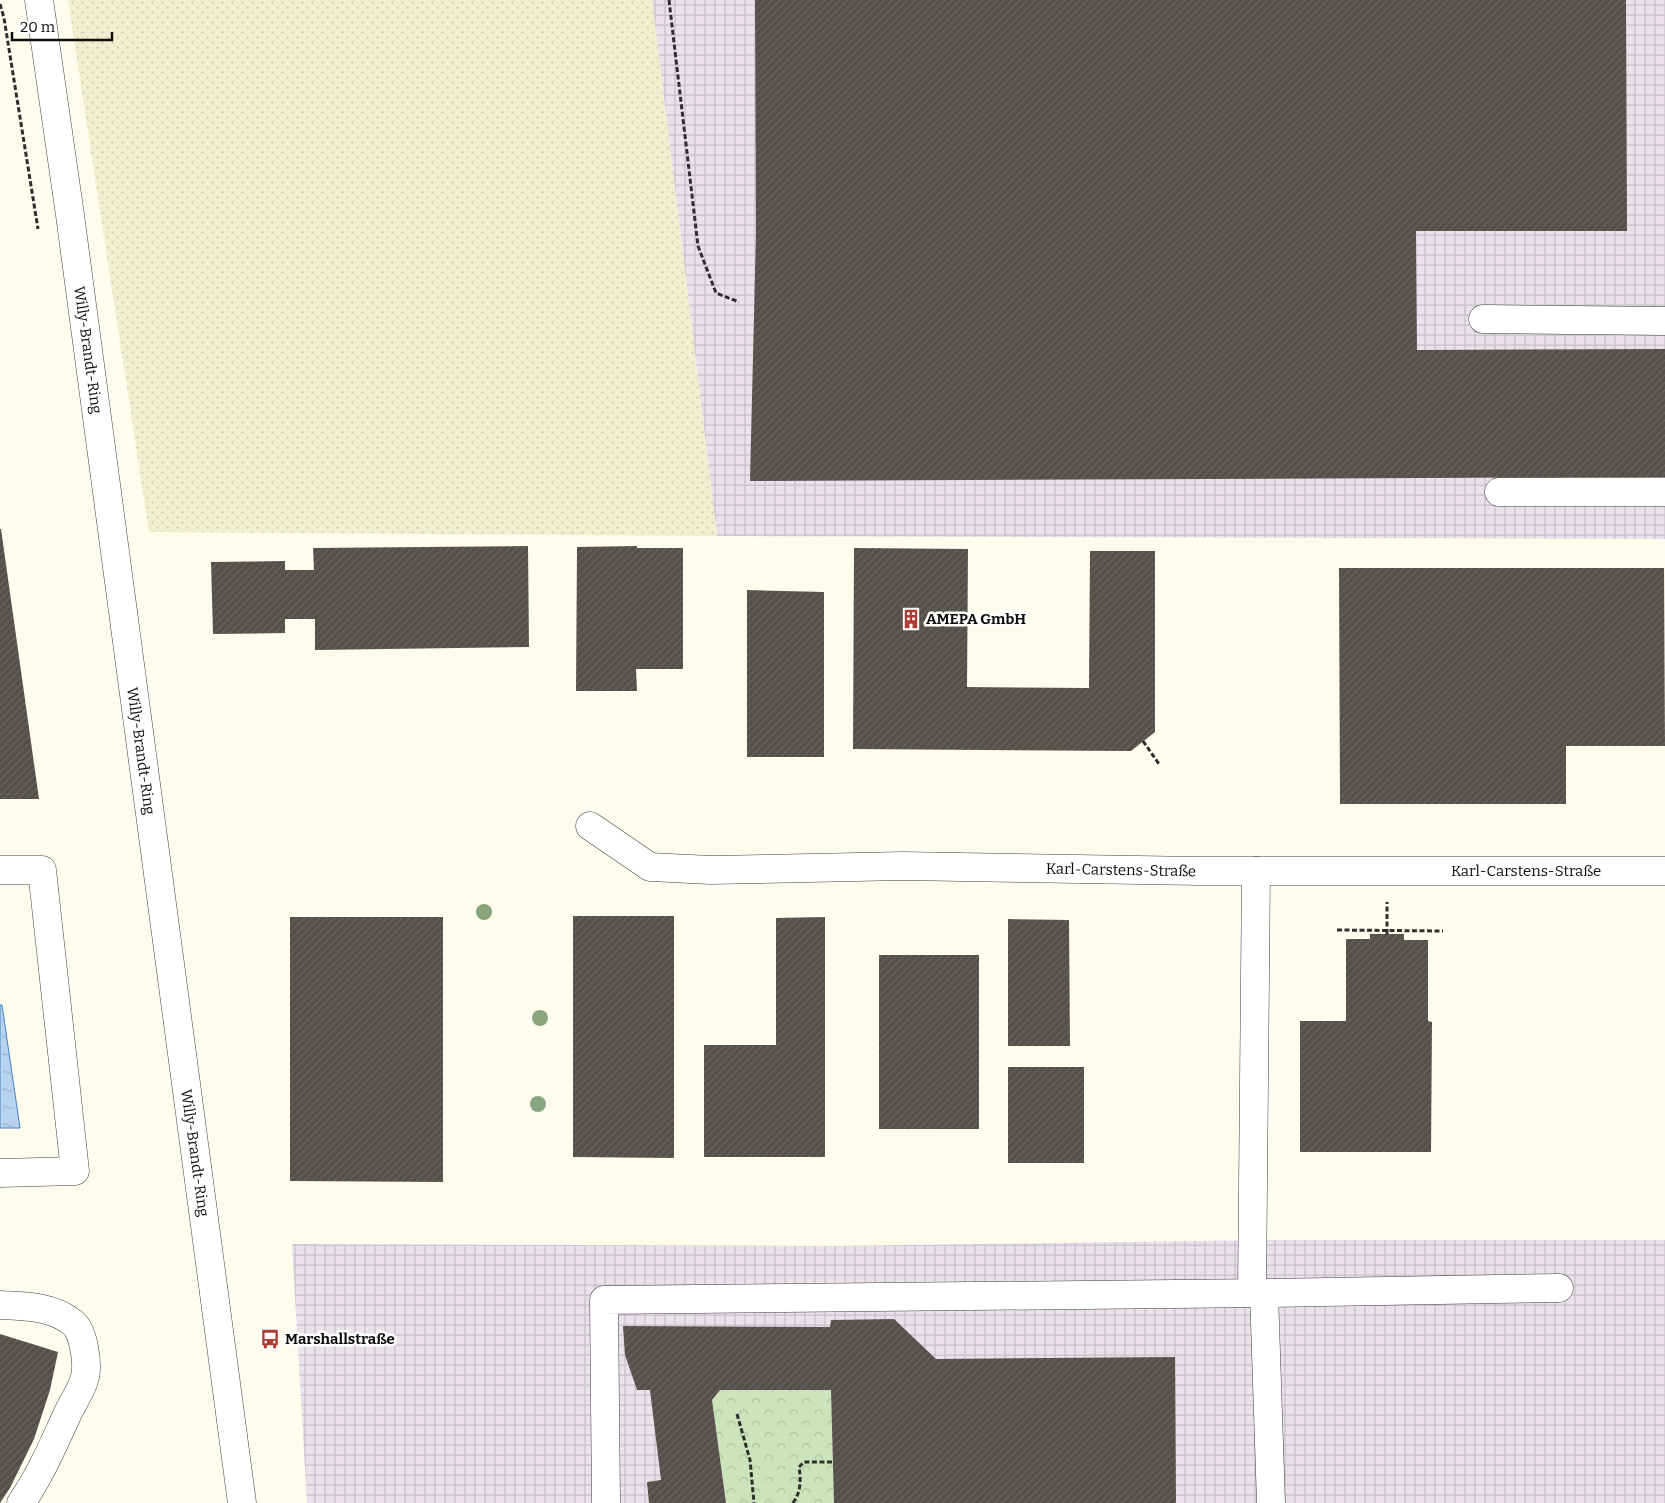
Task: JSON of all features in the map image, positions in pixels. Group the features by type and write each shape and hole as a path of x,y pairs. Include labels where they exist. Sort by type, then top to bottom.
{"street":[{"name":"Willy-Brandt-Ring","path":"39,0 72,225 242,1503"},
{"path":"1483,319 1665,321"},
{"path":"1499,492 1665,492"},
{"name":"Karl-Carstens-Straße","path":"590,826 650,867 712,870 903,866 1256,871 1665,871"},
{"path":"0,870 42,870 75,1171 0,1173"},
{"path":"1256,871 1258,1293 1271,1503"},
{"path":"606,1503 604,1300 1559,1288"},
{"path":"0,1305 35,1307 74,1323 82,1340 86,1357 85,1378 33,1486 21,1503"}],"path":[{"path":"669,0 698,246 716,293 739,302"},
{"path":"1144,741 1159,764"},
{"path":"1337,930 1442,931"},
{"path":"737,1414 750,1460 754,1503"},
{"path":"793,1503 801,1481 799,1467 804,1462 833,1462"}],"shaded area":[{"path":"652,0 1665,0 1665,539 717,536"},
{"path":"1279,1240 1665,1240 1665,1503 307,1503 292,1244 834,1246"}],"green space":[{"path":"68,0 652,0 717,536 149,532"},
{"path":"720,1390 831,1390 834,1503 726,1503 712,1401"}],"water":[{"path":"0,1005 2,1005 20,1128 0,1128"}],"building":[{"path":"755,0 1626,0 1627,231 1416,231 1417,350 1665,349 1665,477 750,481 756,233"},
{"path":"1,529 39,799 0,799"},
{"path":"528,546 529,647 315,650 315,619 285,619 285,633 213,634 211,562 285,561 285,570 314,570 313,548"},
{"path":"637,546 637,548 683,548 683,669 636,669 637,691 576,691 577,547"},
{"name":"AMEPA GmbH","path":"854,548 968,549 967,687 1089,688 1090,551 1155,551 1155,732 1131,751 853,749"},
{"path":"1339,568 1664,568 1665,746 1566,746 1566,804 1340,804"},
{"path":"747,590 824,592 824,757 747,757"},
{"path":"573,916 674,916 674,1158 573,1157"},
{"path":"290,917 443,917 443,1182 290,1181"},
{"path":"825,917 825,1157 704,1157 704,1045 776,1045 776,918"},
{"path":"1008,919 1069,920 1070,1046 1008,1046"},
{"path":"1370,934 1404,934 1404,940 1428,940 1428,1021 1432,1022 1431,1152 1300,1152 1300,1021 1346,1021 1346,939 1370,939"},
{"path":"879,955 979,955 979,1129 879,1129"},
{"path":"1008,1067 1084,1067 1084,1163 1008,1163"},
{"path":"894,1319 936,1359 1175,1357 1176,1503 834,1503 831,1390 720,1390 712,1400 726,1503 649,1503 647,1482 661,1480 650,1390 637,1390 625,1355 623,1326 830,1327 831,1320"},
{"path":"0,1334 58,1352 50,1390 34,1439 10,1488 0,1503"}],"place":[{"name":"AMEPA GmbH","path":"911,619"},
{"name":"Marshallstraße","path":"270,1339"}]}
